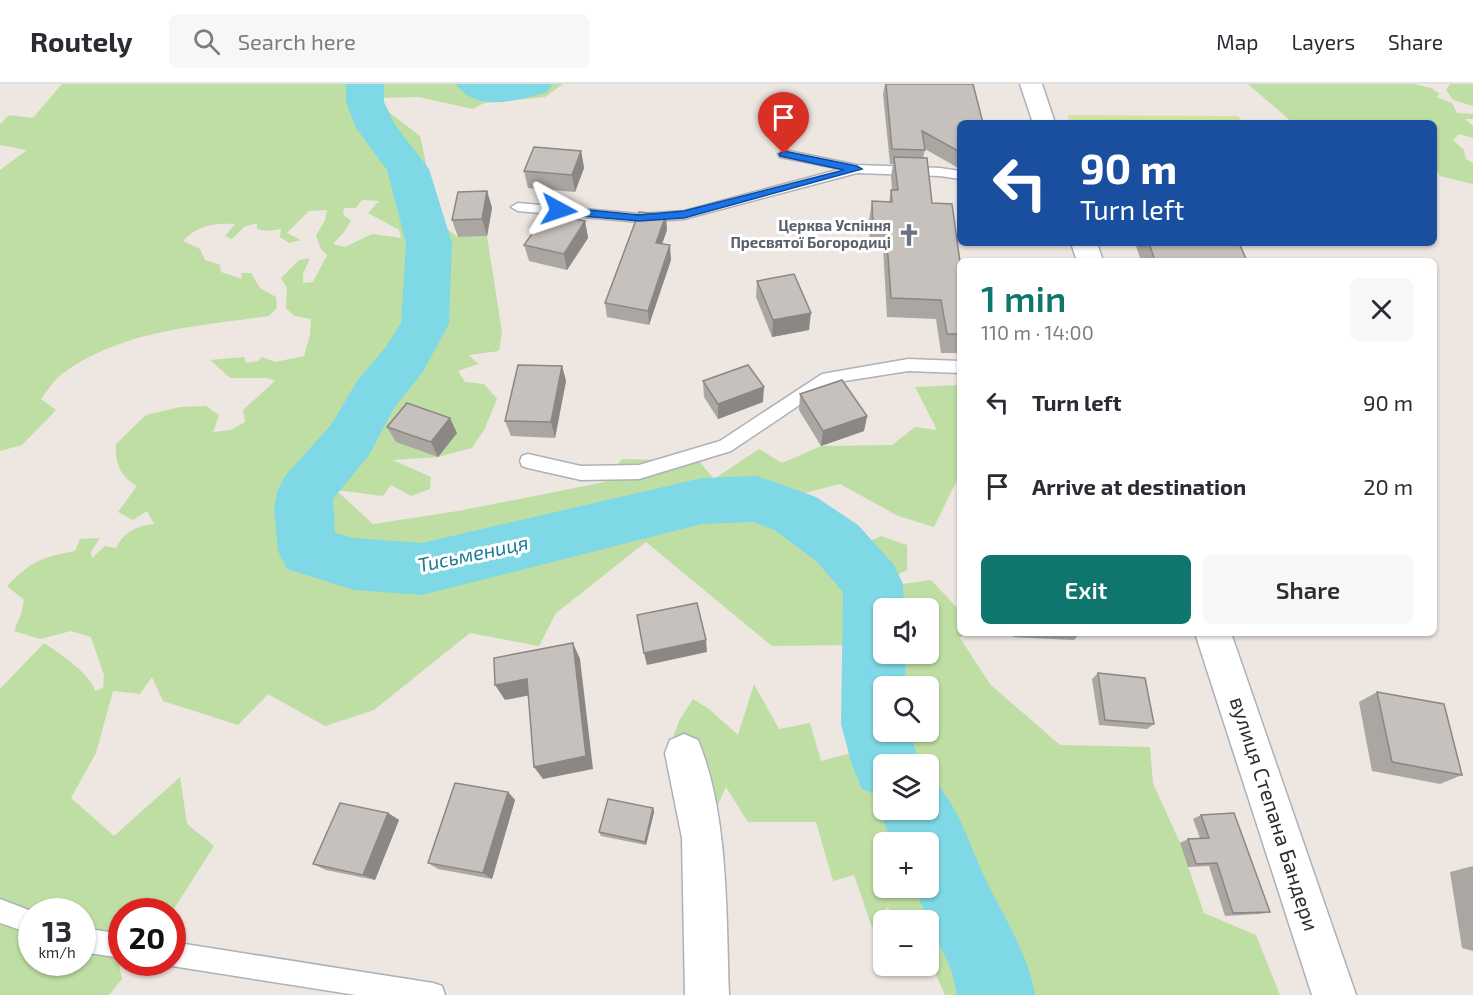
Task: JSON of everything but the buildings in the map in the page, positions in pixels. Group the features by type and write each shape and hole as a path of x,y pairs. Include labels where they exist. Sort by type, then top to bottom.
{"main road":[{"path":"1031,84 1043,120"},
{"name":"вулиця Степана Бандери","path":"1214,636 1334,995"},
{"path":"684,753 702,838 706,995"}],"lane":[{"path":"784,154 857,169 957,175"},
{"path":"518,207 639,218 684,215 857,169"},
{"path":"528,461 581,473 639,472 725,446 828,378 908,365 957,367"},
{"path":"0,911 18,918"},
{"path":"186,956 433,995"}],"green space":[{"path":"62,84 563,84 545,97 484,103 473,109 418,97 378,98 390,113 420,136 439,223 458,237 487,236 502,332 499,351 469,355 478,364 458,371 465,382 484,384 497,399 484,430 472,448 438,457 393,460 431,477 430,489 411,496 391,485 383,496 336,490 373,524 458,511 605,482 622,459 699,461 714,479 759,449 782,463 821,446 892,445 915,427 937,430 915,387 957,385 957,480 934,527 898,516 840,484 789,497 836,557 881,536 907,545 907,570 867,589 931,580 957,608 957,636 962,636 960,638 990,684 1060,745 1150,747 1153,783 1180,843 1204,913 1256,935 1280,995 945,995 937,976 939,976 939,910 890,910 887,907 885,910 873,910 872,927 854,875 833,881 816,822 748,822 726,787 713,816 669,748 679,721 693,699 709,709 738,735 754,684 779,729 810,723 821,761 855,752 849,645 772,646 646,542 556,613 539,646 470,633 374,710 325,726 268,694 238,725 163,701 152,677 140,694 113,691 96,753 71,798 114,836 180,777 187,824 214,846 181,898 108,898 108,976 121,976 122,979 109,995 0,995 0,689 44,643 81,671 95,691 103,688 104,675 91,637 71,631 40,639 14,631 24,600 7,586 38,561 75,551 80,539 100,538 91,552 92,558 105,546 116,548 131,531 154,524 147,511 133,520 118,512 137,486 126,478 120,468 116,457 116,444 146,415 180,407 206,406 219,415 213,432 231,430 245,422 243,410 275,381 267,378 230,378 210,360 244,357 246,363 258,361 262,357 275,362 304,356 310,335 311,319 294,316 286,308 287,288 281,278 299,260 310,258 303,274 303,283 313,282 327,255 321,249 316,236 325,220 327,210 309,211 287,233 301,240 289,243 280,237 281,229 266,231 257,229 257,223 244,227 232,239 225,236 235,224 213,225 194,231 183,241 200,249 205,260 220,265 221,272 242,279 241,273 251,273 260,288 276,297 277,308 269,316 161,332 109,348 85,359 59,376 41,399 56,410 22,445 0,451 0,170 27,150 0,145 0,124 9,115 33,118","holes":["362,200 379,201 368,213 399,230 401,238 372,234 345,247 333,244 351,221 343,214 344,208 356,208"]},
{"path":"1248,84 1414,84 1431,88 1440,94 1436,97 1452,103 1457,113 1473,114 1473,119 1465,119 1473,126 1473,138 1459,134 1453,140 1464,150 1466,159 1473,163 1473,184 1440,176 1437,170 1437,120 1290,120"},
{"path":"1450,84 1473,84 1473,106 1453,100 1446,90"},
{"path":"1067,115 1238,116 1240,120 1069,120"}],"waterway":[{"name":"Тисьмениця","path":"365,84 365,102 376,128 408,169 429,243 425,324 404,360 375,395 350,440 305,492 303,509 308,551 354,564 422,569 702,501 757,499 796,514 837,543 873,584 874,724 883,754"},
{"name":"Тисьмениця","path":"475,84 488,91 512,90 534,84"},
{"name":"Тисьмениця","path":"920,820 991,972 996,995"}],"place":[{"name":"Церква Успіння Пресвятої Богородиці","path":"909,235"}],"route":[{"path":"559,210 639,218 684,215 857,169 784,154"}]}
